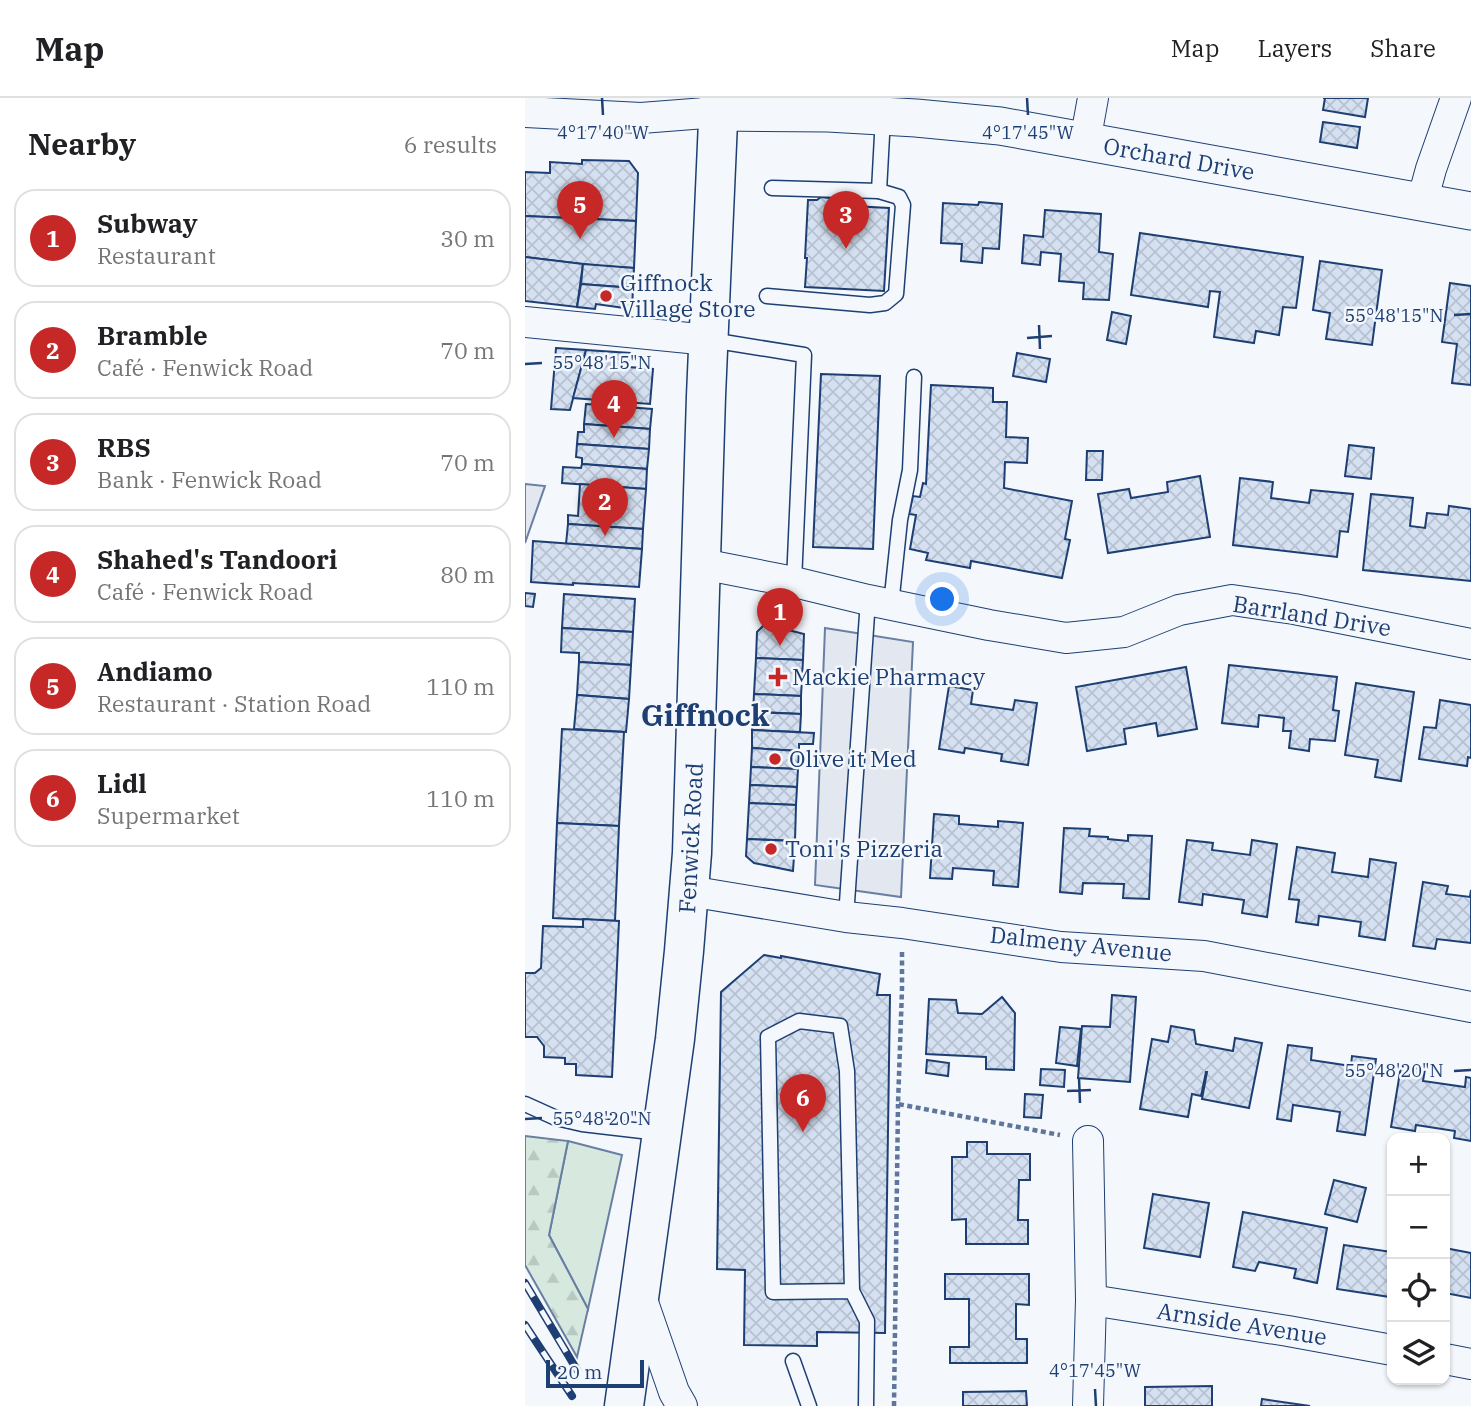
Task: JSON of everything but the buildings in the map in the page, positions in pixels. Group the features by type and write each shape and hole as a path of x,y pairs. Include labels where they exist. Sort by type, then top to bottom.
{"main road":[{"name":"Fenwick Road","path":"626,1393 675,1039 689,891 718,105"}],"street":[{"path":"1085,142 1093,98"},
{"path":"1422,202 1456,98"},
{"path":"525,112 641,118 718,105"},
{"name":"Orchard Drive","path":"718,105 1000,126 1471,211"},
{"path":"525,322 709,340"},
{"name":"Barrland Drive","path":"702,564 794,582 880,603 1066,638 1124,632 1179,610 1232,600 1471,644"},
{"name":"Dalmeny Avenue","path":"689,891 846,917 1061,947 1204,956 1471,1007"},
{"path":"1088,1141 1091,1300 1088,1406"},
{"path":"640,1294 674,1392 682,1406"},
{"name":"Arnside Avenue","path":"1091,1300 1387,1349"},
{"path":"1450,1360 1471,1364"}],"lane":[{"path":"879,191 883,116"},
{"path":"767,296 870,305 885,303 896,294 902,205 899,197 879,191 772,188"},
{"path":"709,340 804,355 794,582"},
{"path":"846,917 880,603 910,470 914,376"},
{"path":"852,1291 773,1292 768,1037 799,1021 840,1026 847,1071 852,1291 867,1321 866,1406"},
{"path":"525,1104 556,1118 582,1124 662,1133"},
{"path":"793,1361 809,1406"}],"path":[{"path":"894,1406 902,923"},
{"path":"898,1104 1088,1141"}],"green space":[{"path":"525,1136 568,1141 549,1235 588,1309 577,1357 525,1265"},
{"path":"568,1141 622,1155 588,1309 549,1235"}],"shaded area":[{"path":"525,484 545,486 525,543"},
{"path":"825,628 913,642 901,897 815,885"}],"railway":[{"path":"525,1283 577,1370"},
{"path":"525,1325 572,1396"}],"place":[{"name":"Andiamo","path":"580,239"},
{"name":"RBS","path":"846,249"},
{"name":"Giffnock Village Store","path":"606,296"},
{"name":"Shahed's Tandoori","path":"614,438"},
{"name":"Bramble","path":"605,536"},
{"name":"Subway","path":"780,646"},
{"name":"Mackie Pharmacy","path":"778,677"},
{"name":"Olive it Med","path":"775,759"},
{"name":"Toni's Pizzeria","path":"771,849"},
{"name":"Lidl","path":"803,1132"}],"district":[{"name":"Giffnock","path":"705,716"}]}
